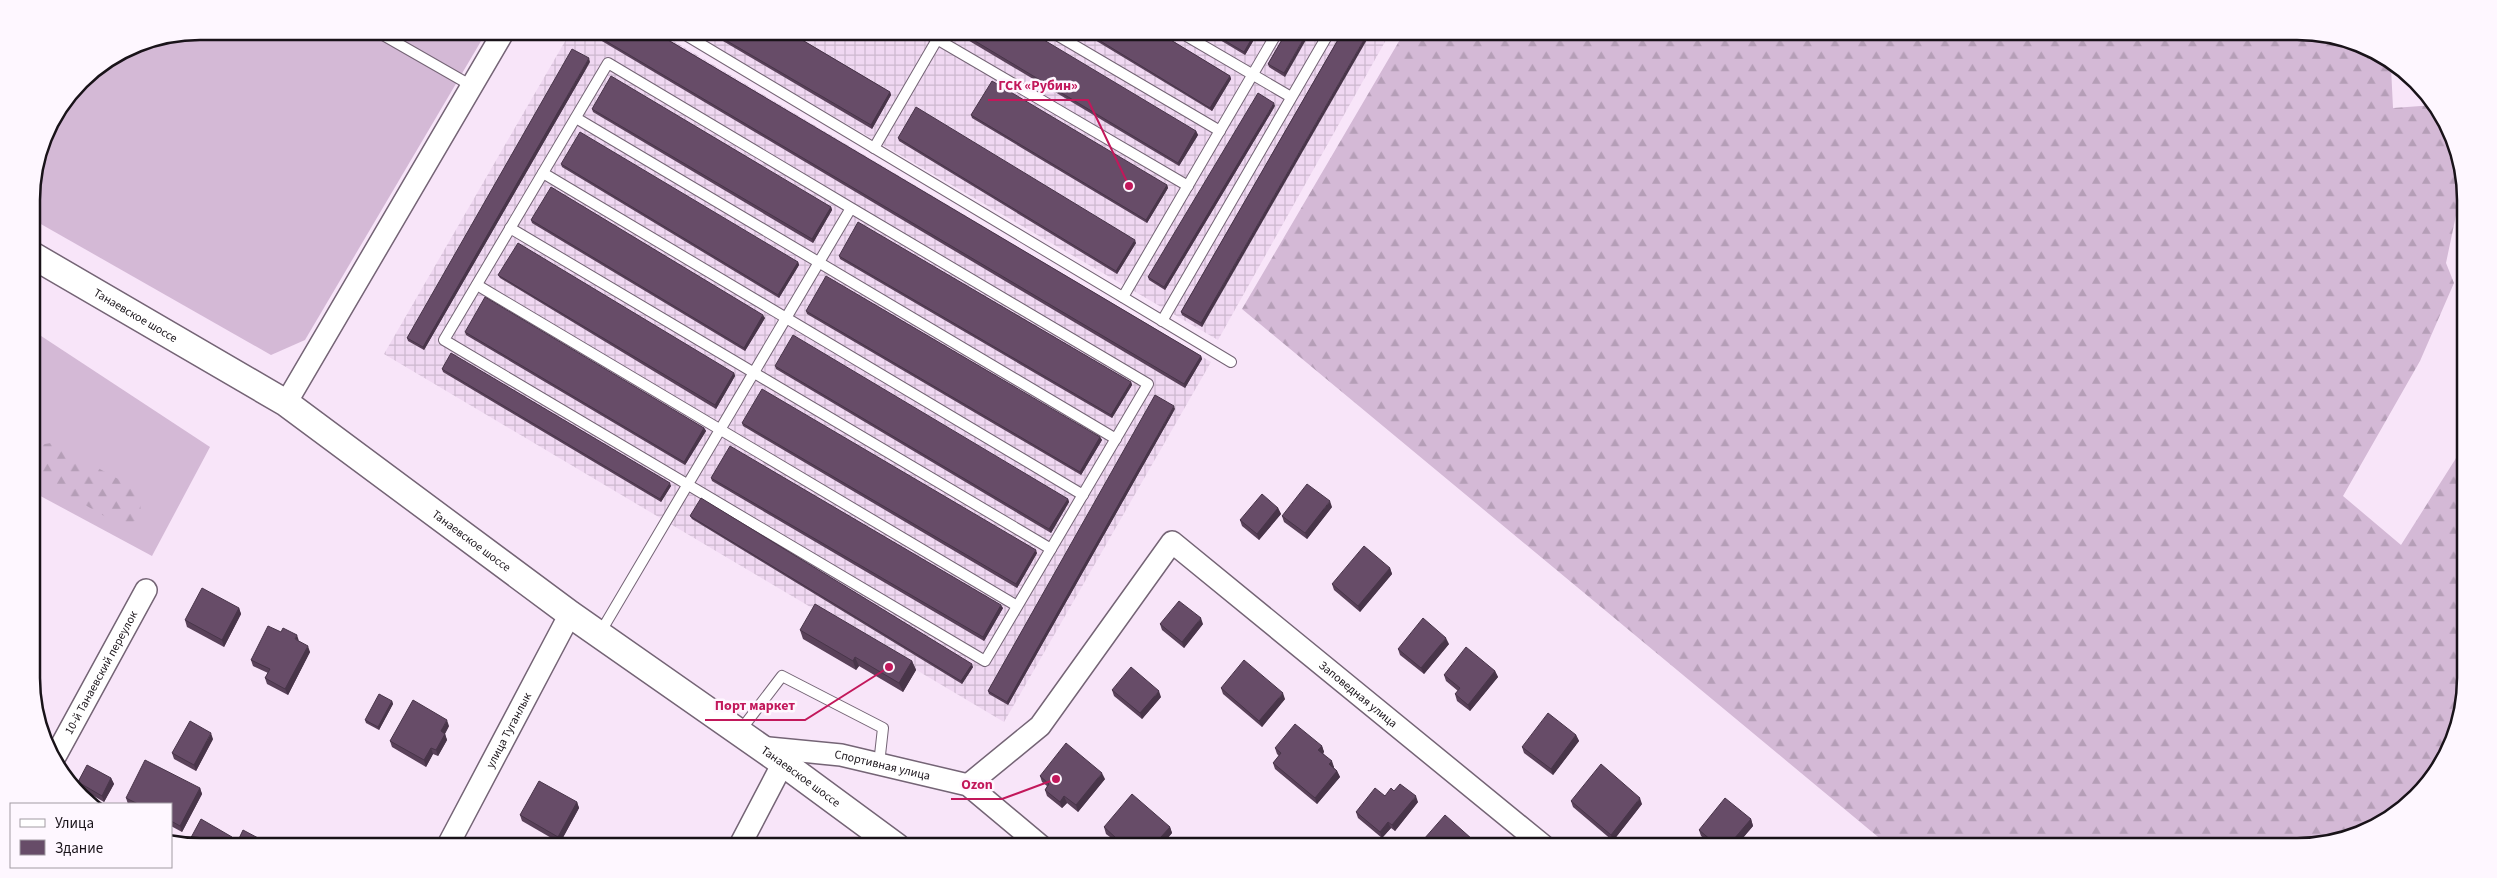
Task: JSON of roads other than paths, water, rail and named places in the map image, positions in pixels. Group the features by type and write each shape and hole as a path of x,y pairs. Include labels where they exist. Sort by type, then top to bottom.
{"street":[{"path":"286,403 499,40"},
{"name":"Танаевское шоссе","path":"40,260 286,403 570,614 783,763 885,838"},
{"name":"Заповедная улица","path":"968,785 1040,726 1172,542 1536,838"},
{"name":"10-й Танаевский переулок","path":"58,752 146,590"},
{"name":"улица Туганлык","path":"452,838 570,614"},
{"name":"Спортивная улица","path":"749,740 841,755 968,785 1031,838"},
{"path":"744,838 783,763"}],"lane":[{"path":"392,40 472,86"},
{"path":"694,40 1231,362"},
{"path":"874,148 937,40"},
{"path":"948,40 1188,186"},
{"path":"1065,40 1220,131"},
{"path":"1193,40 1291,97"},
{"path":"1123,297 1273,40"},
{"path":"1162,320 1325,40"},
{"path":"608,63 1148,384 985,661 444,340 543,173 608,63"},
{"path":"576,118 1116,439"},
{"path":"543,173 1083,495"},
{"path":"599,634 851,208"},
{"path":"510,228 1051,549"},
{"path":"477,284 1017,606"},
{"path":"749,740 782,676 883,728 879,764"}],"place":[{"name":"ГСК «Рубин»","path":"1129,186"},
{"name":"Порт маркет","path":"889,667"},
{"name":"Ozon","path":"1056,779"}]}
